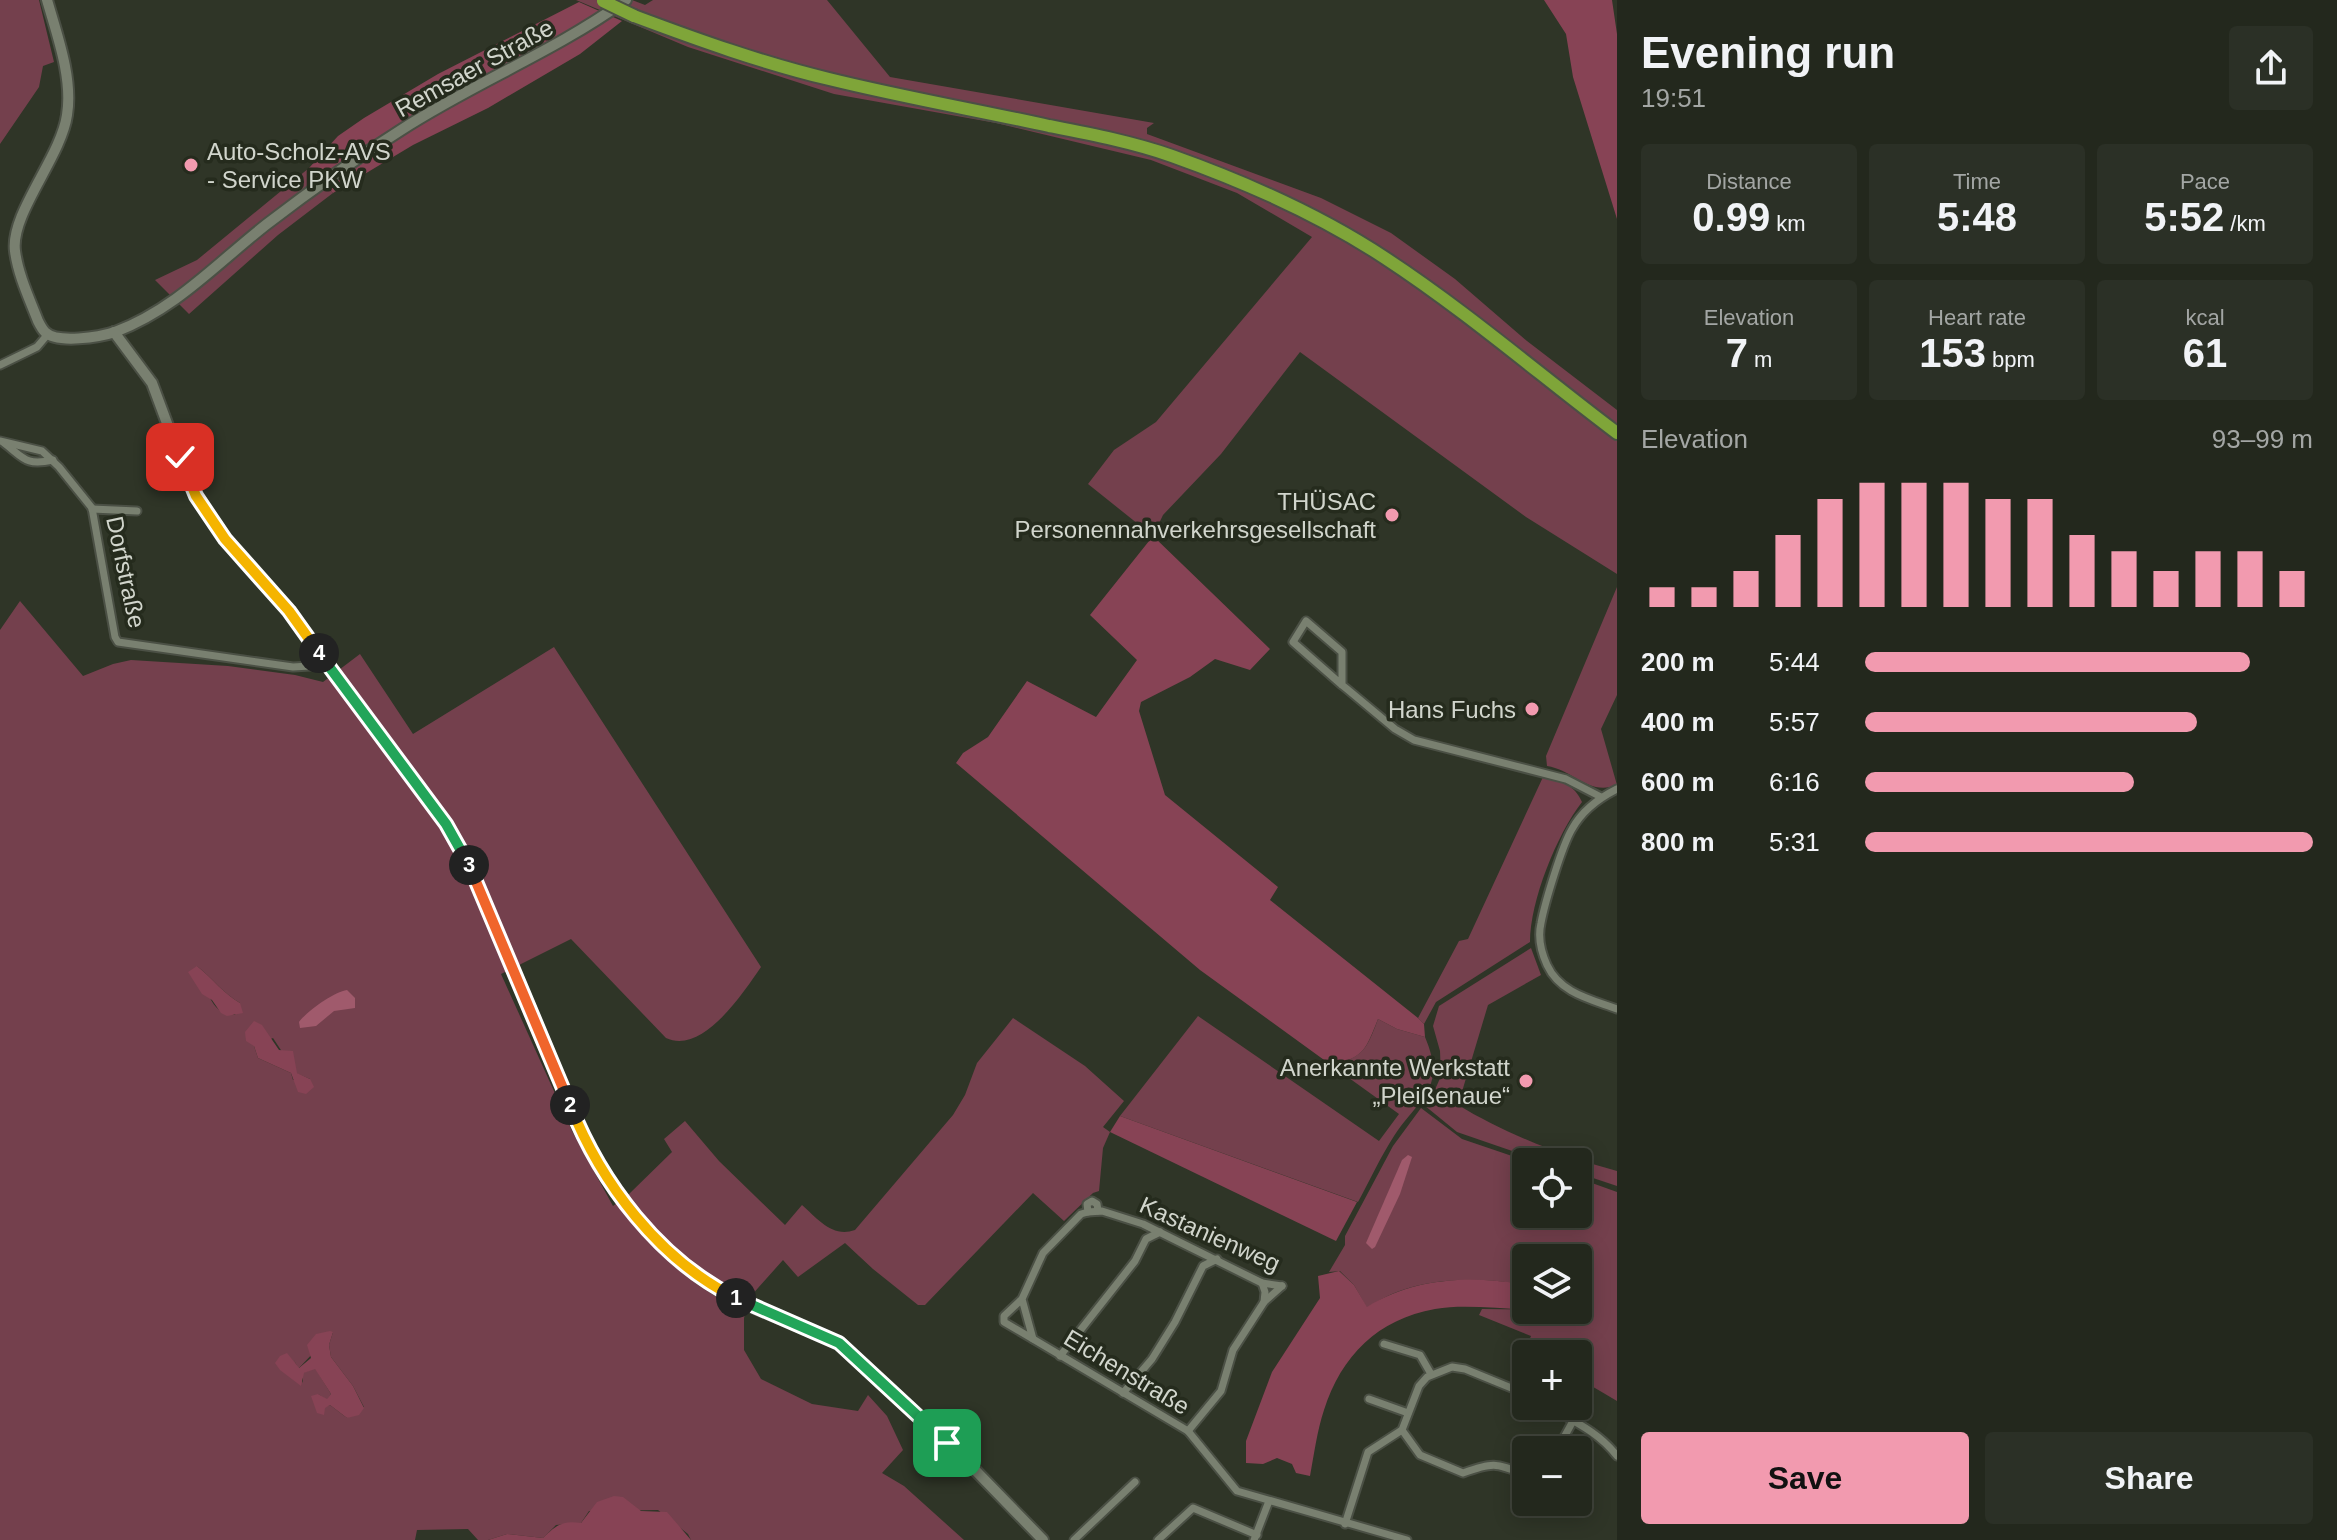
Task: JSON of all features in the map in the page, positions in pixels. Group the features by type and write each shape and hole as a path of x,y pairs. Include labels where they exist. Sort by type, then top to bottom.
{"highway":[{"path":"603,0 634,16 780,67 1109,138 1170,155 1219,174 1301,210 1384,257 1617,433"}],"street":[{"path":"0,365 37,347 48,334 38,321 14,250 16,232 52,158 67,117 68,91 47,0"},
{"name":"Remsaer Straße","path":"48,334 57,338 88,338 114,332 171,305 265,225 402,129 463,93 563,42 626,0"},
{"path":"114,332 152,383 187,477 207,513 243,561 289,611 446,824 469,865 578,1125 615,1188 649,1232 717,1289 764,1313 813,1330 839,1343 976,1471 1043,1540"},
{"name":"Dorfstraße","path":"1,442 42,451 53,460 92,509 118,642 293,667 325,661"},
{"name":"Dorfstraße","path":"1,442 29,462 53,460"},
{"path":"92,509 137,511"},
{"path":"1342,685 1342,652 1306,621 1293,642 1342,685 1395,729 1414,740 1566,779 1601,797"},
{"path":"1617,789 1601,797 1571,830 1540,924 1541,948 1547,966 1559,982 1571,992 1617,1009"},
{"name":"Kastanienweg","path":"1022,1299 1043,1253 1081,1214 1100,1211 1143,1224 1262,1283 1282,1286 1264,1302"},
{"path":"1143,1224 1146,1239"},
{"path":"1060,1356 1135,1261 1146,1239 1160,1232"},
{"path":"1200,1251 1203,1266"},
{"path":"1123,1393 1152,1359 1203,1266 1217,1259"},
{"path":"1188,1431 1221,1391 1233,1350 1264,1302 1262,1283"},
{"path":"1022,1299 1033,1339"},
{"name":"Eichenstraße","path":"1022,1299 1004,1316 1004,1322 1188,1431 1237,1491 1407,1540"},
{"path":"1384,1344 1420,1355 1431,1374"},
{"path":"1345,1524 1368,1452 1402,1430 1419,1386 1431,1374 1452,1367 1465,1369 1512,1388"},
{"path":"1369,1399 1408,1413"},
{"path":"1565,1436 1573,1421 1591,1430 1617,1456"},
{"path":"1402,1430 1420,1455 1463,1473 1489,1464 1512,1470"},
{"path":"1074,1540 1135,1482"},
{"path":"1158,1540 1193,1508 1255,1537 1269,1501"}],"shaded area":[{"path":"0,0 39,0 54,62 43,66 39,87 0,144"},
{"path":"576,0 632,0 645,5 653,0 827,0 890,77 1154,123 1147,128 1147,134 1321,198 1391,233 1455,279 1527,341 1617,410 1617,574 1526,517 1300,352 1221,454 1163,515 1153,536 1088,484 1114,450 1156,422 1312,237 1237,193 1151,160 996,123 834,94 688,47"},
{"path":"1544,0 1612,0 1617,34 1617,219 1573,77 1566,34"},
{"path":"579,2 622,21 580,54 488,108 413,145 333,193 309,168 338,136 364,118 438,74"},
{"path":"309,168 333,193 278,235 189,314 155,280 197,260"},
{"path":"1153,536 1270,649 1250,670 1215,659 1190,677 1141,702 1139,711 1165,795 1278,887 1270,900 1418,1018 1424,1024 1425,1037 1397,1029 1378,1019 1362,1051 1351,1059 1331,1065 1200,970 956,763 963,753 988,737 1027,681 1096,717 1137,660 1090,615"},
{"path":"1617,587 1617,695 1601,729 1617,785 1607,788 1589,785 1547,766 1546,756"},
{"path":"20,601 83,676 131,660 228,666 323,682 360,654 413,734 554,647 761,967 721,1019 694,1038 680,1041 666,1038 571,939 501,974 572,1131 613,1206 672,1152 664,1139 685,1121 719,1161 785,1225 802,1205 832,1229 855,1230 953,1115 965,1095 977,1063 1013,1018 1085,1066 1124,1101 1103,1127 1110,1132 1103,1148 1099,1191 1064,1221 1033,1193 925,1305 918,1305 845,1243 798,1277 783,1260 750,1297 744,1318 744,1350 761,1379 812,1404 858,1411 868,1395 887,1416 903,1450 882,1473 904,1486 964,1540 691,1540 688,1534 658,1510 589,1511 581,1523 556,1525 543,1538 507,1534 478,1540 468,1529 417,1530 415,1540 0,1540 0,630","holes":["197,966 240,1003 235,1015 220,1011 215,1005","273,1038 296,1073 310,1079 293,1080 291,1073 258,1058 254,1046","333,1332 329,1345 331,1357 364,1407 347,1418 330,1405 325,1407 318,1394 327,1400 331,1394 315,1368 303,1373 303,1383 294,1359 298,1369"]},
{"path":"1543,777 1566,784 1582,802 1563,832 1547,869 1535,907 1530,942 1436,1002 1424,1024 1418,1018 1459,941 1468,939"},
{"path":"1531,948 1541,975 1488,1005 1458,1105 1548,1148 1512,1148 1512,1151 1457,1132 1424,1105 1441,1076 1440,1051 1433,1026 1439,1006"},
{"path":"197,966 240,1003 243,1013 227,1016 202,994 188,972"},
{"path":"347,990 355,998 355,1008 334,1011 316,1026 300,1028 299,1022 314,1008"},
{"path":"1198,1016 1379,1141 1399,1114 1331,1065 1362,1051 1378,1019 1397,1029 1425,1037 1433,1069 1428,1091 1394,1136 1358,1202 1120,1116"},
{"path":"254,1021 262,1025 279,1050 293,1051 297,1073 310,1079 314,1087 306,1094 298,1092 291,1073 258,1058 254,1046 246,1041 245,1032"},
{"path":"1421,1108 1462,1139 1512,1156 1512,1228 1592,1228 1592,1183 1617,1192 1617,1401 1592,1386 1592,1340 1529,1340 1531,1336 1479,1315 1482,1309 1512,1309 1512,1324 1592,1324 1592,1244 1512,1244 1512,1283 1462,1280 1422,1284 1385,1297 1367,1308 1354,1285 1340,1271 1329,1272 1393,1146"},
{"path":"1120,1116 1357,1202 1336,1241 1110,1132"},
{"path":"1408,1155 1412,1157 1400,1194 1372,1249 1366,1243 1402,1160"},
{"path":"1592,1164 1617,1171 1617,1186 1592,1178"},
{"path":"1339,1271 1354,1285 1367,1307 1385,1297 1423,1284 1463,1280 1512,1283 1512,1309 1435,1309 1396,1321 1364,1343 1340,1373 1322,1418 1310,1476 1296,1473 1292,1464 1277,1458 1263,1464 1246,1463 1246,1441 1272,1372 1320,1298 1318,1276"},
{"path":"333,1332 329,1345 331,1357 353,1386 364,1408 359,1415 347,1418 330,1405 325,1408 324,1415 317,1413 311,1396 318,1394 327,1399 331,1394 315,1369 304,1373 301,1386 275,1363 287,1353 299,1368 311,1358 307,1345 316,1334"},
{"path":"614,1496 623,1497 641,1511 667,1512 691,1540 488,1540 507,1534 543,1538 560,1524 581,1523 597,1502"}],"place":[{"name":"Auto-Scholz-AVS - Service PKW","path":"191,165"},
{"name":"THÜSAC Personennahverkehrsgesellschaft","path":"1392,515"},
{"name":"Hans Fuchs","path":"1532,709"},
{"name":"Anerkannte Werkstatt „Pleißenaue“","path":"1526,1081"}],"route":[{"path":"180,457 196,496 225,539 289,611 446,824 469,865 578,1125 615,1188 649,1232 717,1289 764,1313 813,1330 839,1343 947,1443"}]}
